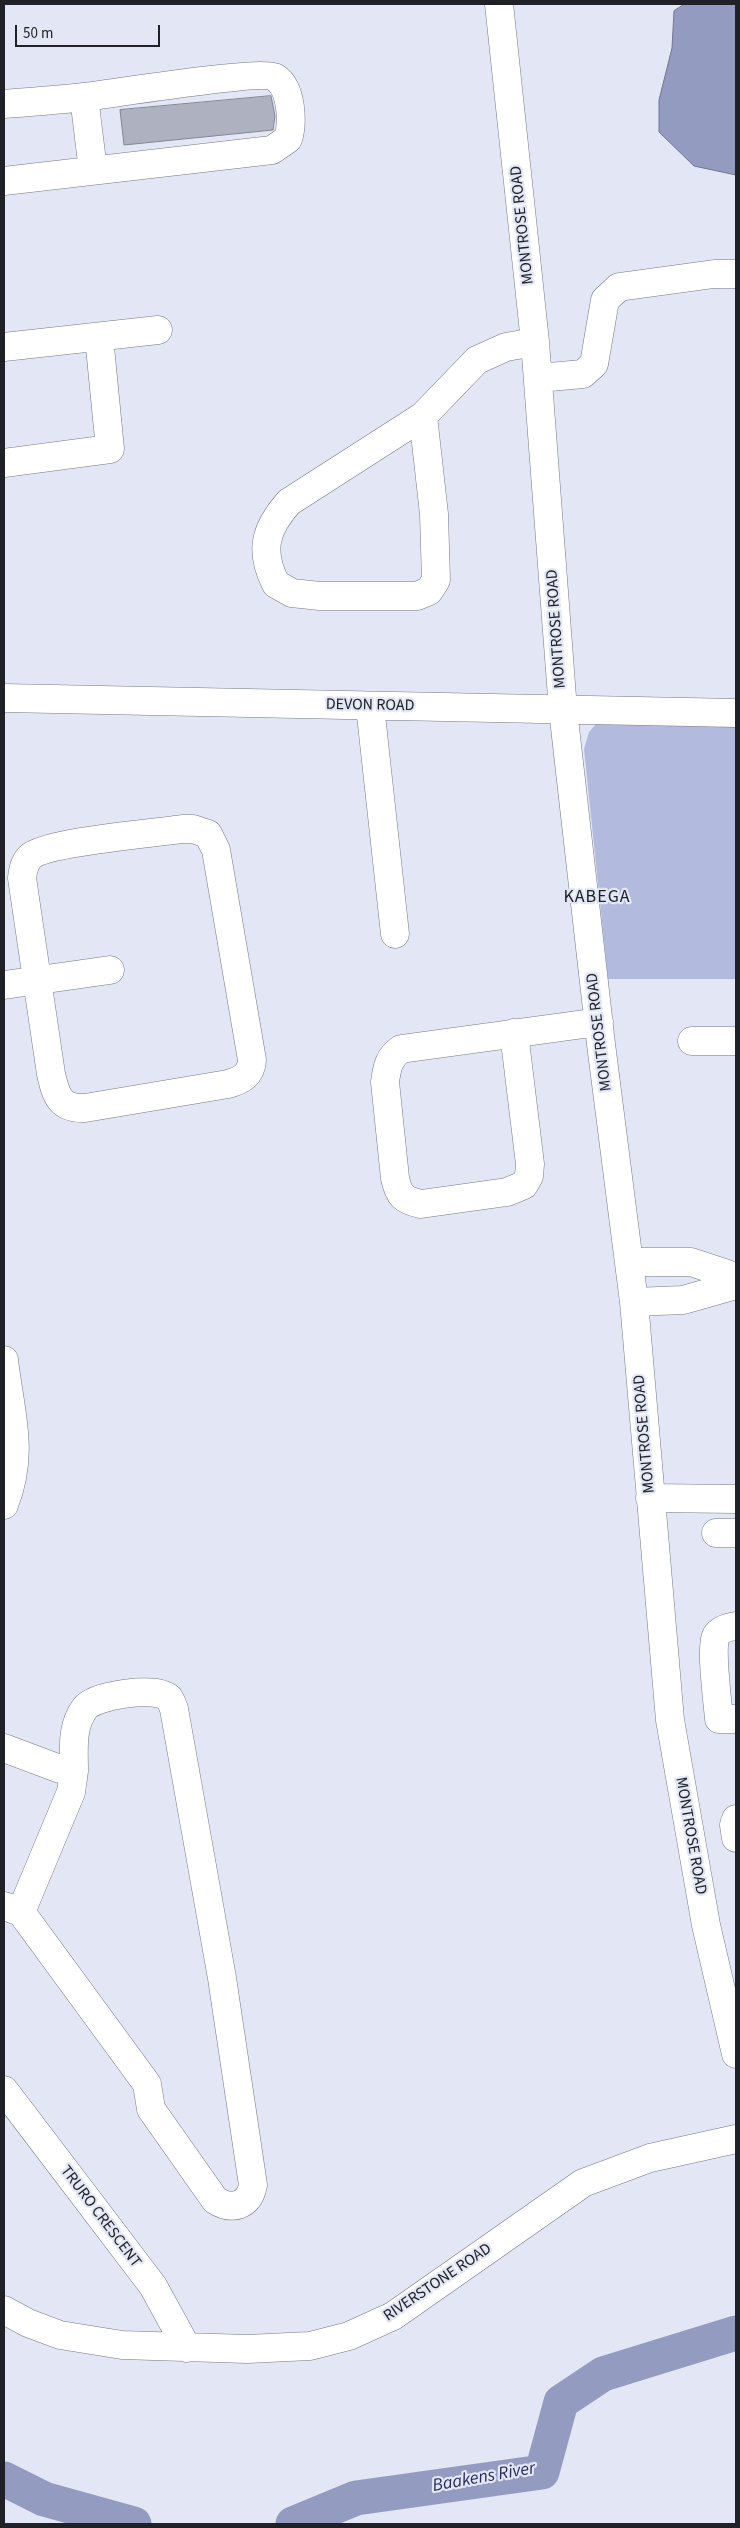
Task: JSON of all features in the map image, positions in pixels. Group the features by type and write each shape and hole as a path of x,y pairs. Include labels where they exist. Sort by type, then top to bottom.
{"street":[{"name":"MONTROSE ROAD","path":"499,4 535,342 563,710 634,1302 670,1720 706,1925 736,2054"},
{"path":"4,104 84,97 221,79 267,75 283,84 289,109 291,130 288,139 272,150 4,181"},
{"path":"84,97 93,170"},
{"path":"538,378 583,374 594,364 602,311 606,300 619,287 714,274 736,274"},
{"path":"4,347 158,330"},
{"path":"4,463 110,449 99,336"},
{"path":"423,416 434,514 436,580 432,588 417,596 320,596 292,593 276,584 267,563 267,537 273,522 281,511 305,491 423,416 477,360 506,347 535,342"},
{"name":"DEVON ROAD","path":"4,698 736,712"},
{"path":"370,706 395,934"},
{"path":"182,829 202,830 208,834 216,850 252,1060 251,1069 247,1076 228,1084 85,1108 74,1108 66,1105 58,1096 51,1074 37,979 22,878 24,864 31,856 57,846 182,829"},
{"path":"4,985 110,970"},
{"path":"514,1033 530,1164 529,1176 524,1185 507,1192 421,1204 407,1201 397,1189 385,1082 386,1071 394,1054 401,1049 514,1033 599,1022"},
{"path":"692,1041 736,1042"},
{"path":"629,1262 691,1262 736,1277"},
{"path":"634,1302 683,1300 736,1285"},
{"path":"4,1360 16,1439 15,1472 4,1505"},
{"path":"650,1498 736,1499"},
{"path":"736,1626 726,1628 720,1632 713,1643 718,1719 736,1719"},
{"path":"143,1692 169,1698 174,1709 222,1978 253,2185 251,2195 245,2203 233,2207 225,2206 215,2200 151,2109 147,2084 12,1909 71,1792 74,1771 74,1735 86,1707 95,1700 143,1692"},
{"path":"4,1748 60,1768 74,1771"},
{"path":"736,1819 734,1825 736,1838"},
{"name":"TRURO CRESCENT","path":"4,2090 153,2286 187,2348"},
{"name":"RIVERSTONE ROAD","path":"4,2310 28,2323 60,2335 122,2345 246,2349 310,2346 349,2336 393,2316 583,2183 650,2158 736,2139"}],"shaded area":[{"path":"685,4 736,4 736,175 694,166 659,132 659,100 672,48 674,11"},
{"path":"736,721 736,979 608,979 584,749 589,732 597,723"}],"building":[{"path":"271,96 275,116 273,130 124,145 120,110"}],"waterway":[{"name":"Baakens River","path":"293,2524 356,2498 542,2472 561,2402 603,2374 736,2333"},
{"name":"Baakens River","path":"4,2479 44,2499 134,2524"}],"district":[{"name":"KABEGA","path":"597,898"}]}
